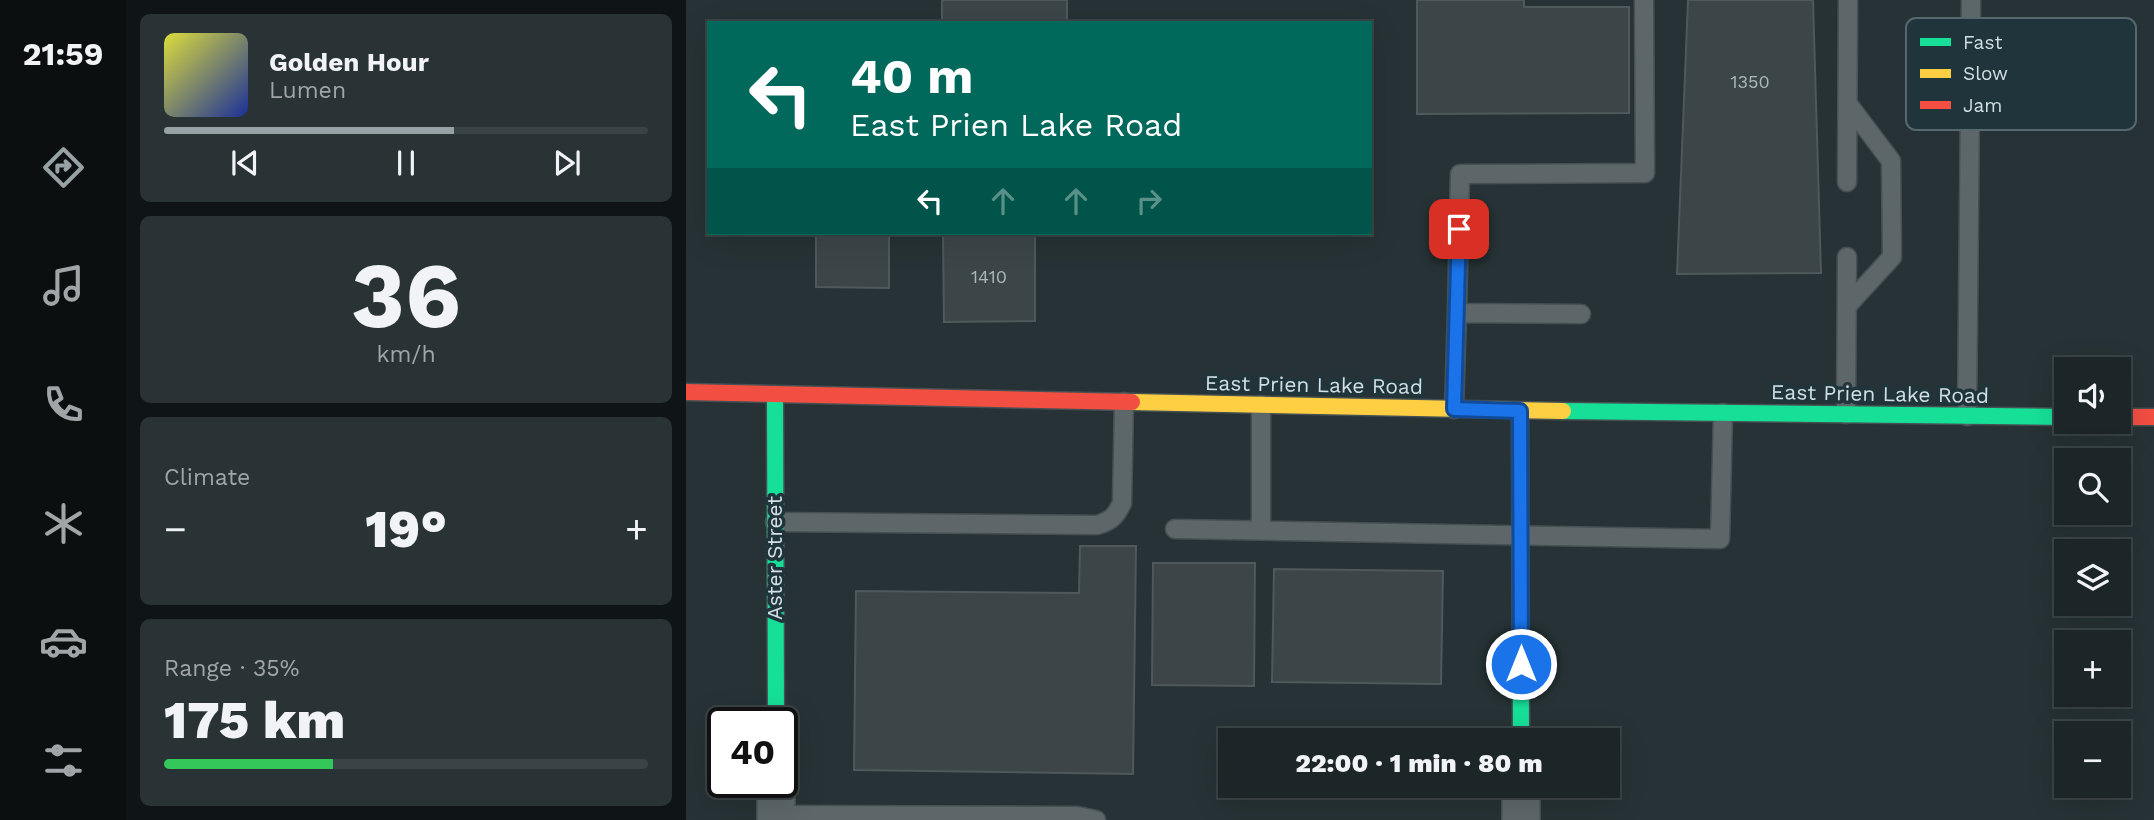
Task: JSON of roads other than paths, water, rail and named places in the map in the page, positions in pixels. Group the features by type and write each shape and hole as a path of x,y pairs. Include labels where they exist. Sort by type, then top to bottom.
{"street":[{"name":"East Prien Lake Road","path":"686,392 1520,411 2054,416"},
{"name":"Aster Street","path":"775,394 776,707"},
{"path":"1520,411 1521,728"},
{"path":"2131,417 2154,417"},
{"path":"1521,798 1521,820"}],"lane":[{"path":"1454,409 1460,174 1645,173 1644,0"},
{"path":"1847,182 1848,0"},
{"path":"1971,0 1971,18"},
{"path":"1847,306 1892,257 1891,162 1848,104"},
{"path":"1967,416 1970,130"},
{"path":"1846,414 1847,257"},
{"path":"1457,313 1581,314"},
{"path":"775,522 1097,525 1108,522 1116,515 1122,503 1124,402"},
{"path":"1261,405 1261,528"},
{"path":"1175,528 1720,539 1723,413"},
{"path":"776,806 1077,816 1096,820"}]}
